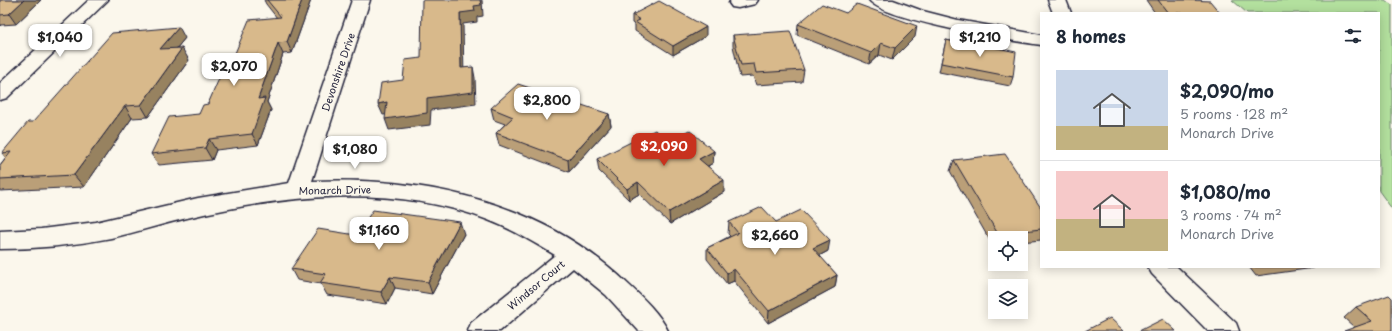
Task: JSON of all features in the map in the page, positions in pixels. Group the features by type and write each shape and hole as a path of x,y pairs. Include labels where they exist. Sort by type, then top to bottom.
{"street":[{"path":"0,94 99,0"},
{"name":"Devonshire Drive","path":"298,190 354,25 361,0"},
{"path":"878,0 902,10 948,23 1040,40"},
{"path":"1057,0 1062,12"},
{"name":"Monarch Drive","path":"0,240 37,239 108,229 232,200 298,190 350,187 421,193 456,200 494,212 526,226 573,254 613,285 655,331"},
{"name":"Windsor Court","path":"481,331 573,254"},
{"path":"1161,268 1226,331"}],"green space":[{"path":"1232,0 1385,0 1392,5 1392,209 1380,192 1380,12 1246,12"}],"building":[{"path":"0,0 24,0 9,14 0,15"},
{"path":"267,0 302,0 287,42 278,43 258,99 265,98 252,134 209,139 205,148 151,154 169,117 199,114 203,105 208,104 228,58 233,58 249,20 281,17"},
{"path":"422,0 480,0 481,5 474,6 475,11 460,13 461,68 473,67 473,92 427,98 427,113 385,119 387,102 378,104 381,83 403,80 405,60 421,58"},
{"path":"1158,0 1210,1 1219,12 1167,12"},
{"path":"659,1 706,27 673,46 635,22 640,20 632,15"},
{"path":"822,4 846,13 857,4 917,26 895,48 881,43 871,53 798,24"},
{"path":"179,27 160,49 182,48 141,105 125,106 74,175 0,179 0,166 11,152 2,153 28,122 33,122 112,33"},
{"path":"790,31 804,70 756,73 754,64 741,65 733,35"},
{"path":"946,40 974,46 974,43 1016,52 1013,77 941,63"},
{"path":"518,84 609,114 568,160 496,133 513,117 491,108"},
{"path":"655,130 668,142 689,130 714,151 699,159 724,180 669,212 638,182 627,189 597,159"},
{"path":"1005,154 1040,206 1040,229 996,231 954,160"},
{"path":"762,207 776,222 801,210 830,240 813,248 837,275 769,311 734,269 727,273 707,248 738,233 729,222"},
{"path":"373,210 460,222 428,282 390,277 381,292 320,283 326,274 291,269 318,229 356,235"},
{"path":"1389,295 1392,298 1392,331 1344,331 1372,321 1356,307"},
{"path":"1110,318 1124,331 1085,331"},
{"path":"1163,319 1176,331 1139,331"}]}
